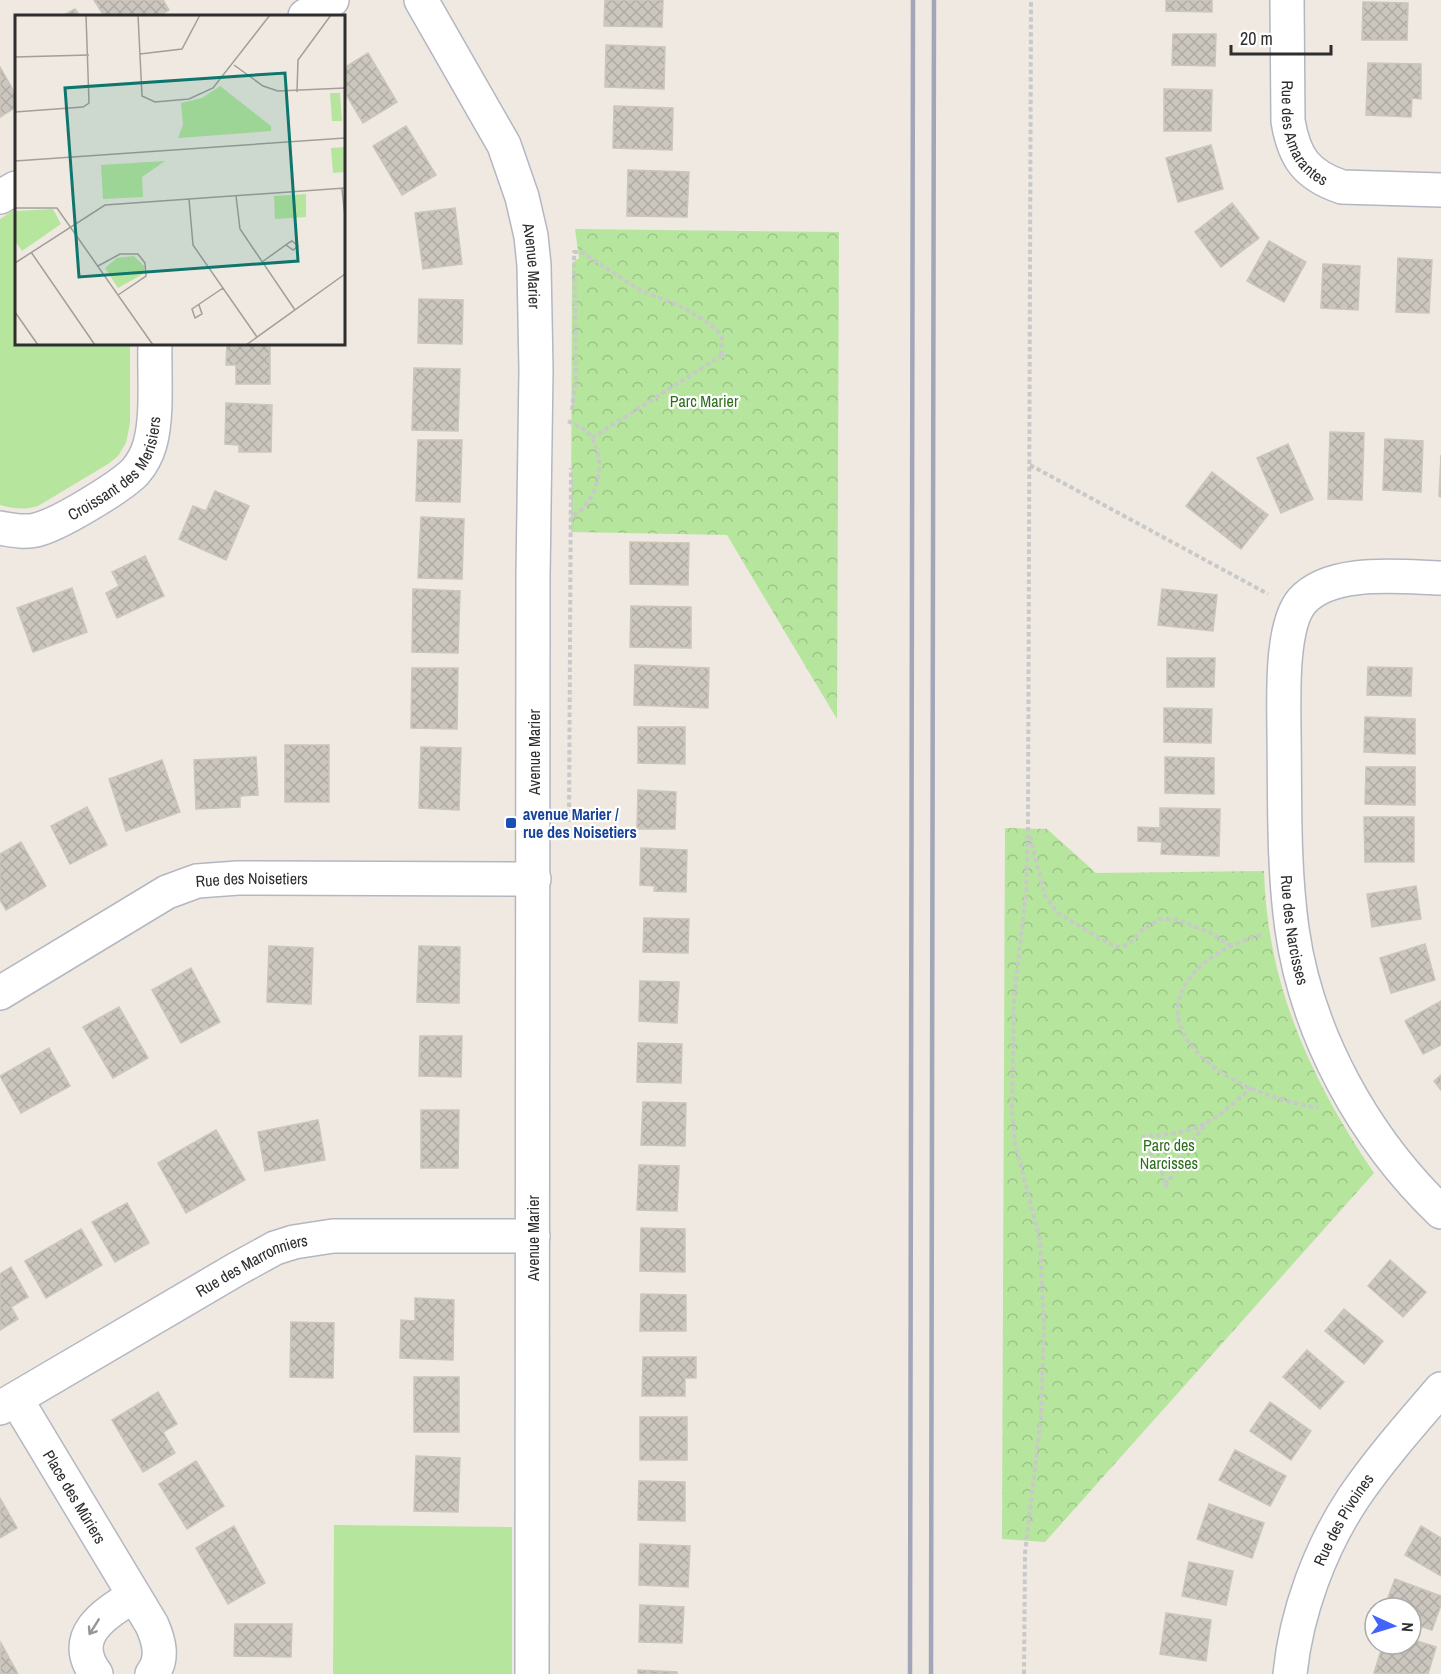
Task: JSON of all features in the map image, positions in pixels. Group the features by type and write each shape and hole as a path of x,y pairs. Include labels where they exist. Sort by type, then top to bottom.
{"street":[{"path":"307,15 332,0"},
{"name":"Avenue Marier","path":"421,0 504,145 522,197 531,237 536,291 532,1674"},
{"name":"Rue des Amarantes","path":"1287,0 1288,121 1296,151 1304,164 1327,182 1342,187 1441,190"},
{"path":"0,197 15,189"},
{"name":"Croissant des Merisiers","path":"0,528 35,531 54,524 121,483 143,462 153,429 155,345"},
{"path":"1285,604 1302,602 1316,589 1342,580 1371,577 1441,578"},
{"name":"Rue des Narcisses","path":"1285,604 1290,629 1284,732 1286,866 1288,900 1297,956 1318,1028 1366,1122 1401,1169 1441,1212"},
{"name":"Rue des Noisetiers","path":"0,993 167,892 197,881 238,878 534,879"},
{"name":"Rue des Marronniers","path":"8,1404 275,1248 312,1238 344,1235 533,1236"},
{"name":"Rue des Pivoines","path":"1290,1674 1305,1603 1338,1525 1372,1473 1441,1389"},
{"name":"Place des Mûriers","path":"8,1404 134,1596 157,1636 159,1658 152,1674"},
{"path":"96,1674 88,1660 87,1639 91,1630 104,1614 134,1596"}],"path":[{"path":"1024,1674 1025,1553 1041,1417 1044,1327 1040,1240 1018,1159 1013,1127 1014,999 1026,892 1028,829 1031,0"},
{"path":"571,431 576,377 574,252 581,252 640,290 682,307 704,320 717,330 722,338 724,356 592,438"},
{"path":"571,422 586,430 592,438 597,461 595,490 586,506 571,517"},
{"path":"569,822 571,461"},
{"path":"1030,465 1285,604"},
{"path":"1028,829 1045,896 1058,913 1099,938 1117,947 1128,945 1141,931 1160,919 1175,919 1191,923 1231,946"},
{"path":"1270,933 1231,946 1214,955 1190,975 1182,990 1180,1024 1195,1050 1220,1072 1251,1088 1292,1102 1322,1108"},
{"path":"1172,1013 1179,1013"},
{"path":"1209,1120 1187,1148 1166,1186 1160,1166 1142,1137 1198,1127 1209,1120 1219,1114 1251,1088"},
{"path":"1146,1165 1155,1158"}],"green space":[{"path":"15,210 15,345 130,345 130,423 126,443 118,456 38,506 24,508 0,505 0,219"},
{"name":"Parc Marier","path":"575,229 839,232 837,719 727,535 571,532 572,263 579,258"},
{"name":"Parc des Narcisses","path":"1005,828 1047,829 1096,873 1264,871 1267,913 1274,953 1296,1030 1331,1103 1374,1173 1045,1542 1002,1539"},
{"path":"334,1525 512,1527 512,1674 333,1674"}],"building":[{"path":"94,0 163,0 169,10 160,15 103,15"},
{"path":"605,0 663,0 662,27 604,26"},
{"path":"1166,0 1212,0 1212,12 1166,11"},
{"path":"1363,2 1408,3 1407,40 1362,40"},
{"path":"75,9 79,15 64,15"},
{"path":"1173,34 1216,34 1215,66 1172,65"},
{"path":"606,45 665,47 664,89 605,87"},
{"path":"368,53 397,102 363,123 345,93 345,67"},
{"path":"1368,63 1421,64 1421,99 1412,98 1411,117 1366,115"},
{"path":"0,67 15,93 15,108 0,117"},
{"path":"1164,89 1212,90 1211,131 1164,131"},
{"path":"614,106 673,108 672,150 613,148"},
{"path":"406,126 436,175 402,195 373,146"},
{"path":"1211,145 1223,189 1178,202 1166,158"},
{"path":"628,170 689,172 687,217 627,216"},
{"path":"1232,203 1259,238 1221,267 1195,232"},
{"path":"455,208 462,264 423,269 415,213"},
{"path":"1269,241 1306,262 1284,302 1247,281"},
{"path":"1398,258 1432,260 1429,313 1396,312"},
{"path":"1323,264 1360,266 1358,310 1321,308"},
{"path":"419,299 463,300 462,344 418,343"},
{"path":"227,345 270,345 270,384 236,384 236,365 226,365"},
{"path":"414,368 460,369 458,431 412,430"},
{"path":"226,403 272,405 271,452 239,452 239,445 225,444"},
{"path":"1330,432 1364,433 1362,500 1328,499"},
{"path":"1385,439 1423,441 1421,492 1383,490"},
{"path":"418,440 462,440 460,502 416,501"},
{"path":"1288,444 1313,499 1281,513 1257,458"},
{"path":"1441,455 1441,497 1439,496"},
{"path":"1212,472 1268,515 1241,549 1186,506"},
{"path":"215,491 249,506 226,560 179,539 193,506 206,511"},
{"path":"421,517 464,519 462,579 418,578"},
{"path":"630,542 689,543 688,585 630,584"},
{"path":"145,556 164,596 117,618 106,593 119,586 112,572"},
{"path":"72,588 87,632 33,652 17,608"},
{"path":"413,589 460,591 458,653 412,652"},
{"path":"1162,589 1217,595 1213,631 1158,625"},
{"path":"631,606 691,607 691,648 630,647"},
{"path":"1167,658 1215,658 1214,687 1167,687"},
{"path":"635,665 709,668 708,708 634,705"},
{"path":"1368,667 1412,668 1411,696 1367,695"},
{"path":"412,668 458,668 457,729 411,728"},
{"path":"1164,708 1212,709 1211,743 1164,742"},
{"path":"1365,717 1415,719 1415,754 1364,752"},
{"path":"638,727 685,727 685,764 638,763"},
{"path":"285,745 329,745 329,802 285,802"},
{"path":"421,747 461,748 459,810 419,808"},
{"path":"256,757 258,795 240,796 240,807 196,809 194,760"},
{"path":"1165,757 1214,758 1214,794 1165,793"},
{"path":"162,760 180,812 126,831 109,779"},
{"path":"1366,767 1415,767 1415,805 1365,804"},
{"path":"638,790 676,792 675,829 637,829"},
{"path":"87,807 107,845 70,864 51,826"},
{"path":"1160,808 1220,809 1219,856 1161,854 1162,842 1138,841 1138,827 1160,828"},
{"path":"1364,817 1414,817 1414,862 1365,862"},
{"path":"21,842 46,886 6,910 0,900 0,854"},
{"path":"641,848 687,850 686,892 654,891 655,886 640,885"},
{"path":"1416,886 1421,919 1372,927 1367,894"},
{"path":"644,918 689,919 688,953 643,952"},
{"path":"1425,944 1435,980 1391,993 1380,958"},
{"path":"269,946 313,948 311,1004 267,1002"},
{"path":"419,946 460,947 459,1003 417,1002"},
{"path":"191,968 220,1022 181,1043 152,990"},
{"path":"640,981 679,982 677,1023 639,1021"},
{"path":"1441,1001 1441,1045 1423,1054 1405,1021"},
{"path":"119,1007 148,1058 113,1078 83,1027"},
{"path":"420,1036 462,1036 461,1077 419,1076"},
{"path":"638,1043 682,1044 681,1083 637,1082"},
{"path":"49,1048 70,1086 21,1113 0,1076"},
{"path":"1441,1075 1441,1090 1434,1081"},
{"path":"643,1102 686,1103 685,1146 641,1145"},
{"path":"421,1110 459,1110 458,1168 421,1168"},
{"path":"318,1120 325,1160 265,1171 258,1132"},
{"path":"216,1130 245,1180 186,1213 158,1163"},
{"path":"639,1165 679,1166 677,1211 637,1210"},
{"path":"127,1203 149,1243 115,1262 92,1222"},
{"path":"641,1228 685,1229 685,1272 640,1271"},
{"path":"81,1229 102,1265 46,1298 25,1261"},
{"path":"1390,1260 1426,1292 1403,1317 1368,1286"},
{"path":"11,1267 28,1297 11,1307 18,1319 0,1330 0,1274"},
{"path":"641,1294 686,1295 686,1331 640,1331"},
{"path":"415,1298 454,1300 453,1360 400,1358 401,1320 415,1321"},
{"path":"1344,1309 1383,1341 1364,1364 1325,1331"},
{"path":"291,1322 334,1323 333,1378 290,1377"},
{"path":"1307,1350 1344,1382 1320,1409 1283,1377"},
{"path":"643,1357 696,1357 696,1378 685,1378 685,1396 642,1396"},
{"path":"414,1377 459,1377 459,1432 414,1432"},
{"path":"158,1392 177,1424 163,1432 175,1453 143,1472 112,1420"},
{"path":"1270,1402 1311,1431 1291,1460 1250,1431"},
{"path":"640,1417 687,1417 687,1460 640,1460"},
{"path":"1235,1450 1286,1476 1270,1506 1219,1480"},
{"path":"416,1456 460,1458 458,1512 414,1511"},
{"path":"196,1461 224,1506 187,1529 159,1484"},
{"path":"639,1481 685,1482 685,1521 638,1520"},
{"path":"0,1498 17,1528 0,1538"},
{"path":"1209,1504 1264,1523 1252,1558 1197,1539"},
{"path":"234,1526 265,1583 228,1604 196,1548"},
{"path":"1421,1526 1441,1538 1441,1576 1405,1555"},
{"path":"640,1544 690,1546 688,1587 639,1585"},
{"path":"1189,1562 1233,1571 1226,1605 1182,1596"},
{"path":"1395,1579 1441,1596 1441,1605 1432,1630 1423,1627 1423,1596 1389,1596"},
{"path":"640,1605 684,1607 682,1643 639,1642"},
{"path":"1166,1613 1211,1620 1206,1661 1160,1654"},
{"path":"235,1624 292,1624 291,1657 234,1656"},
{"path":"1,1643 18,1674 0,1674"},
{"path":"1423,1643 1436,1647 1428,1674 1374,1673 1379,1656 1423,1656"},
{"path":"638,1670 677,1672 677,1674 638,1674"}],"railway":[{"path":"910,1674 913,0"},
{"path":"931,1674 934,0"}],"place":[{"name":"avenue Marier / rue des Noisetiers","path":"511,823"}]}
